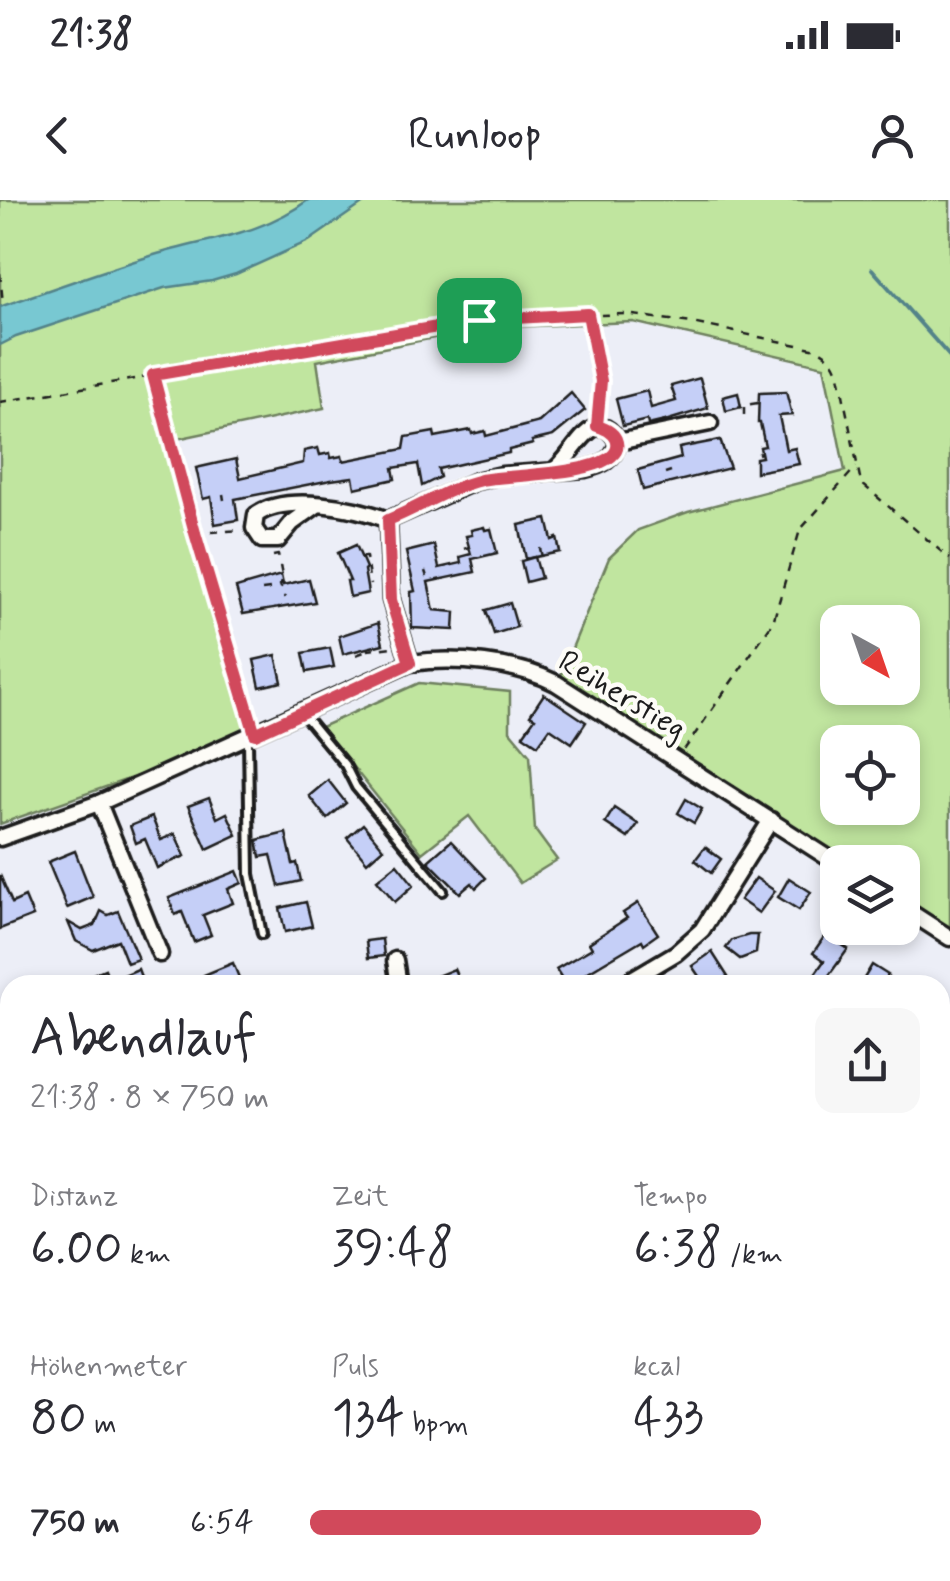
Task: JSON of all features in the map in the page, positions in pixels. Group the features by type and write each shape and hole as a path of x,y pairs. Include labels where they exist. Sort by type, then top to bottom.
{"street":[{"path":"618,442 710,423"},
{"path":"317,505 292,522 278,540 262,540 254,528 256,515 265,508 317,505 361,509 388,520 476,481 598,466 616,452 618,442 613,434 597,426 583,435 564,464 553,471"},
{"path":"388,520 391,600 410,663"},
{"name":"Reiherstieg","path":"0,838 99,803 410,663 438,659 538,674 820,852"},
{"path":"99,803 160,954"},
{"path":"638,975 690,943 702,930 770,820"},
{"path":"920,919 950,938"},
{"path":"396,960 398,975"}],"lane":[{"path":"304,714 345,765 356,787 443,891"},
{"path":"251,736 250,874 262,934"}],"path":[{"path":"0,274 3,304"},
{"path":"588,314 601,381 597,426"},
{"path":"0,402 479,320 626,314 692,323 827,354 840,375 862,482 950,559"},
{"path":"153,375 251,736"},
{"path":"744,415 744,405 758,403"},
{"path":"678,759 773,622 800,530 856,467"},
{"path":"665,473 671,471"},
{"path":"223,494 224,500"},
{"path":"195,533 254,528"},
{"path":"540,548 543,562"},
{"path":"273,556 278,555 285,598"},
{"path":"361,556 368,560 370,585"},
{"path":"262,590 270,588"},
{"path":"356,655 368,649 404,644"}],"green space":[{"path":"0,200 950,200 950,933 920,913 920,845 820,845 561,675 609,558 638,530 688,512 845,471 824,366 633,322 485,328 317,361 324,408 172,440 251,736 0,824"},
{"path":"419,683 510,692 510,731 530,755 535,830 557,860 520,883 469,816 422,853 321,727"}],"water":[{"path":"308,200 368,200 309,241 236,274 164,288 0,345 0,307 135,261 252,229"}],"building":[{"path":"700,378 708,408 648,425 647,420 623,426 616,399 647,391 651,408 676,401 671,386"},
{"path":"786,392 792,415 779,416 786,450 795,448 799,464 756,472 756,458 762,457 760,447 765,446 758,423 759,393"},
{"path":"571,393 585,410 553,436 509,453 438,469 440,477 422,486 418,464 393,468 395,479 355,488 353,477 235,499 238,520 215,524 211,497 203,499 196,468 236,459 240,478 303,463 304,451 318,448 320,455 342,456 343,461 404,449 406,437 434,432 435,437 485,431 486,436 539,422"},
{"path":"738,393 741,407 726,411 723,397"},
{"path":"720,440 730,468 643,490 638,470 681,458 679,448"},
{"path":"547,519 552,540 557,538 560,552 526,559 519,525"},
{"path":"491,529 497,553 472,559 475,572 428,582 434,610 455,612 454,630 412,628 411,592 415,591 406,552 434,545 439,568 461,563 460,557 471,554 466,536 472,535 471,530"},
{"path":"356,545 366,568 368,593 350,597 350,581 338,553"},
{"path":"535,557 541,578 526,582 521,561"},
{"path":"281,575 283,585 309,579 315,602 243,614 236,588"},
{"path":"510,603 517,627 494,634 486,610"},
{"path":"378,623 383,644 343,654 339,636"},
{"path":"330,648 334,667 307,672 303,653"},
{"path":"276,655 282,682 260,687 254,660"},
{"path":"544,694 586,722 572,743 550,728 538,745 523,735"},
{"path":"328,780 346,803 327,819 309,796"},
{"path":"209,798 217,818 227,813 237,835 207,849 188,806"},
{"path":"686,799 702,809 694,823 678,813"},
{"path":"614,808 638,824 628,838 605,823"},
{"path":"152,817 161,840 175,834 185,856 157,868 145,839 136,843 130,826"},
{"path":"363,824 383,848 367,862 347,838"},
{"path":"286,833 301,881 279,886 271,855 260,857 257,840"},
{"path":"451,841 486,878 476,888 472,883 460,893 428,861"},
{"path":"705,847 721,859 711,873 695,860"},
{"path":"75,851 93,897 67,908 48,862"},
{"path":"397,864 414,885 395,902 377,880"},
{"path":"237,871 242,883 228,889 233,903 203,915 211,935 194,942 182,912 175,915 169,898"},
{"path":"0,875 12,903 25,897 33,916 0,929"},
{"path":"756,878 775,891 759,913 740,900"},
{"path":"789,878 811,892 799,910 778,897"},
{"path":"306,902 312,926 285,932 280,908"},
{"path":"638,903 658,934 583,975 560,975 556,969 592,948 589,943 627,918 623,913"},
{"path":"101,911 108,915 118,911 138,959 127,963 118,940 93,950 76,941 68,922 82,930 95,925"},
{"path":"758,935 756,953 740,959 726,948 732,940"},
{"path":"382,939 384,956 368,958 366,941"},
{"path":"820,943 848,949 829,975 814,975 824,961 813,953"},
{"path":"712,952 727,975 698,975 692,966"},
{"path":"233,963 238,975 204,975"},
{"path":"872,965 888,975 866,975"}],"waterway":[{"path":"872,269 950,357"}],"route":[{"path":"588,314 601,381 597,426 613,434 618,442 616,452 609,460 585,469 502,475 476,481 388,520 391,600 410,663 255,734 153,375 479,320 588,314"}]}
